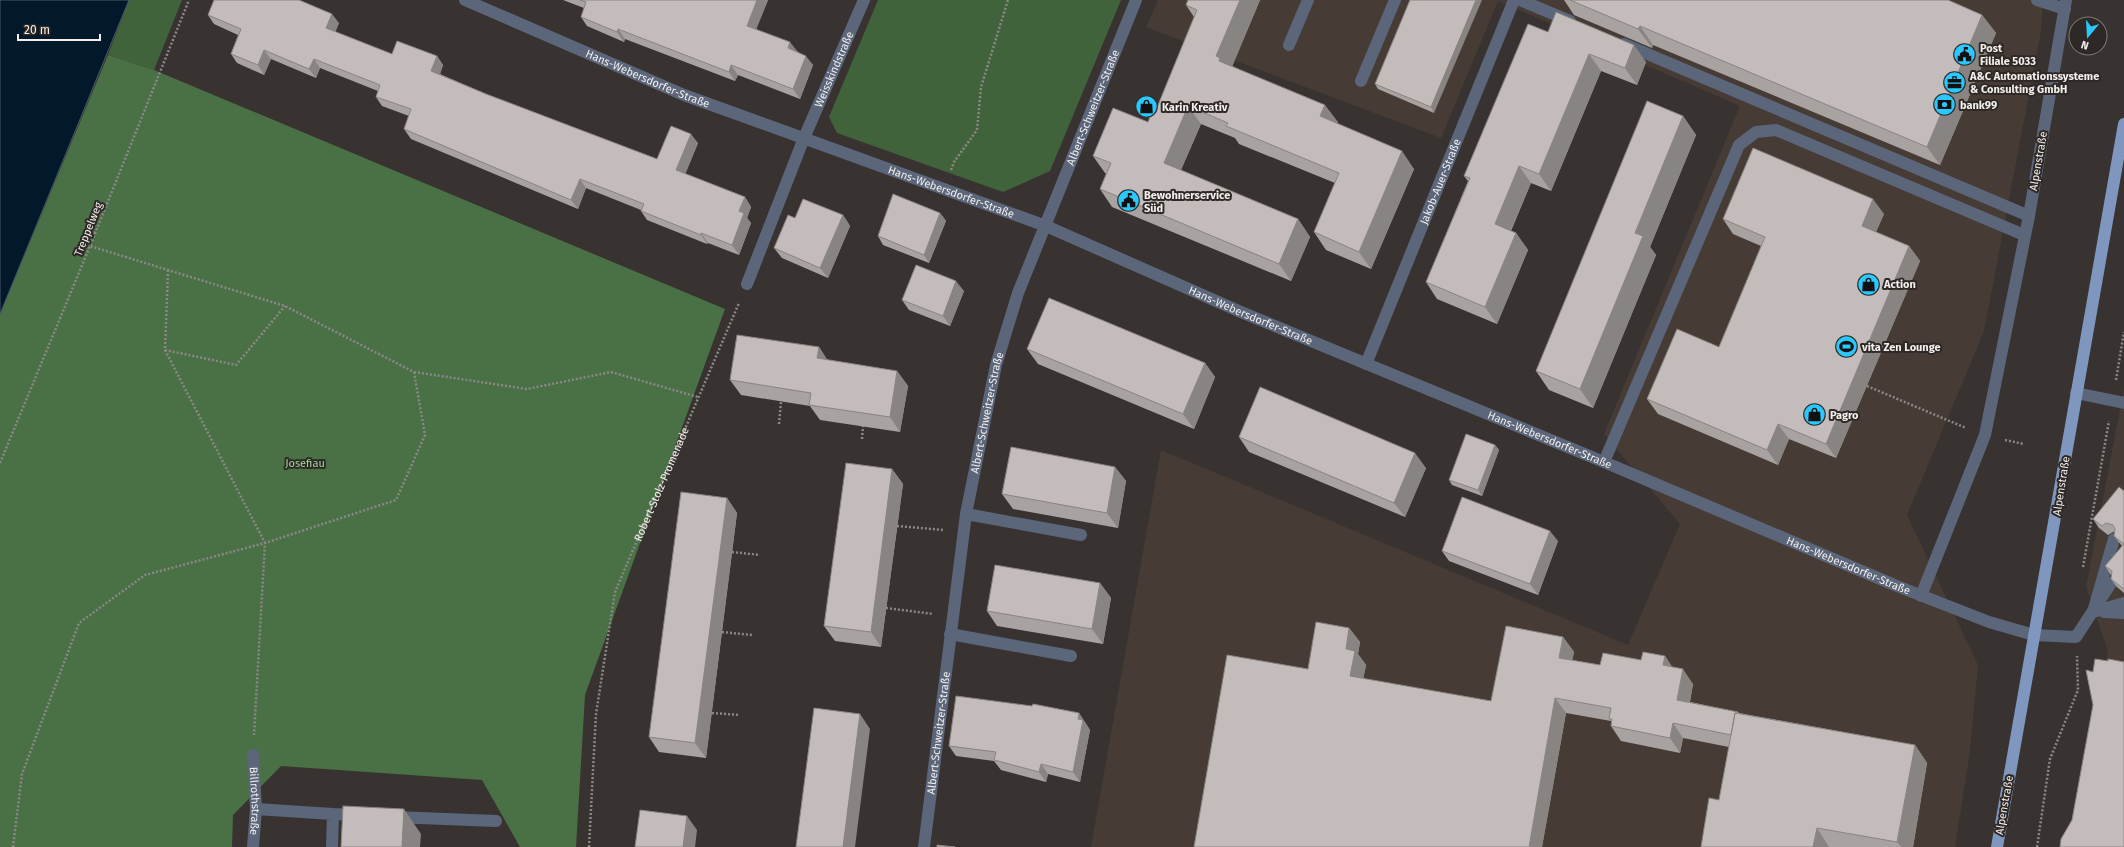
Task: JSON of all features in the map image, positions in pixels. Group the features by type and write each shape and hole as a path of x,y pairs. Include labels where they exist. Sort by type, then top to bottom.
{"main road":[{"name":"Alpenstraße","path":"1997,847 2124,124"}],"street":[{"name":"Hans-Webersdorfer-Straße","path":"465,0 684,95 1046,226 1241,312 1604,462 1921,596 1989,622 2034,635 2076,637 2093,612"},
{"name":"Weisskindstraße","path":"804,138 864,0"},
{"name":"Albert-Schweitzer-Straße","path":"924,847 966,514 996,365 1018,293 1136,0"},
{"path":"1289,45 1308,0"},
{"path":"1361,81 1396,0"},
{"name":"Jakob-Auer-Straße","path":"1366,364 1514,0"},
{"path":"1520,0 1580,26"},
{"path":"2037,0 2066,5"},
{"name":"Alpenstraße","path":"1921,596 1985,435 2029,216 2066,5"},
{"path":"1609,38 2029,216"},
{"path":"1604,462 1738,145 1756,132 1776,130 2024,235"},
{"path":"747,284 804,138"},
{"path":"2076,393 2124,403"},
{"path":"966,514 1081,535"},
{"path":"2093,612 2114,539"},
{"path":"2093,612 2111,583"},
{"path":"2093,612 2124,603"},
{"path":"2093,612 2124,613"},
{"path":"950,634 1071,656"},
{"name":"Billrothstraße","path":"253,755 256,809 253,847"},
{"path":"256,809 496,821"},
{"path":"332,847 333,814"}],"path":[{"name":"Treppelweg","path":"0,462 90,246 188,0"},
{"path":"944,188 954,162 977,130 982,87 1008,0"},
{"path":"90,246 285,306 414,372 527,389 611,372 698,397"},
{"path":"168,270 165,350 265,543 253,755"},
{"name":"Robert-Stolz-Promenade","path":"589,847 596,714 615,592 747,284"},
{"path":"165,350 236,365 285,306"},
{"path":"13,847 22,774 79,623 145,575 265,543 396,500 425,435 414,372"},
{"path":"1867,386 1985,435 2024,444"},
{"path":"779,424 781,402"},
{"path":"862,439 863,426"},
{"path":"897,526 964,532"},
{"path":"732,552 760,555"},
{"path":"886,608 952,616"},
{"path":"722,632 752,635"},
{"path":"712,713 740,715"}],"shaded area":[{"path":"1158,0 2043,0 2041,31 1984,331 1907,515 1978,665 1970,751 1955,847 1091,847 1161,450 1628,645 1680,524 1604,434 1740,106 1498,1 1441,138 1146,27"},
{"path":"2124,389 2124,847 2074,847 2108,651 2086,587"}],"green space":[{"path":"129,0 182,0 154,70 108,55"},
{"path":"878,0 1121,0 1050,171 1003,192 837,133 829,117"},
{"name":"Josefiau","path":"108,55 154,70 725,309 585,695 576,847 520,847 482,780 281,766 233,815 232,847 0,847 0,314"}],"water":[{"path":"0,0 129,0 0,314"}],"building":[{"path":"214,0 299,0 332,14 326,28 392,54 397,41 437,56 431,71 486,94 657,159 671,126 691,134 676,170 745,197 739,211 744,213 732,245 701,233 701,235 641,211 644,204 580,179 571,200 404,129 411,109 376,97 380,85 314,59 309,69 264,50 258,65 231,54 241,29 208,15"},
{"path":"580,0 757,0 747,26 790,42 788,48 806,56 793,89 731,65 729,72 618,29 617,32 581,17 586,2"},
{"path":"1188,0 1240,0 1216,56 1220,58 1219,61 1325,105 1320,116 1402,151 1359,252 1314,232 1339,173 1226,126 1228,123 1188,106 1164,163 1298,219 1279,264 1100,189 1111,163 1093,156 1113,108 1148,122 1153,109 1156,110 1197,10 1186,5"},
{"path":"1410,0 1476,0 1431,107 1375,84"},
{"path":"1570,0 1948,0 1982,15 1927,147 1640,26 1638,29"},
{"path":"1556,12 1634,45 1625,68 1589,54 1539,174 1519,166 1495,224 1516,233 1485,307 1426,282 1470,178 1464,176 1528,24 1548,32"},
{"path":"1647,101 1683,116 1635,233 1643,236 1580,389 1536,371"},
{"path":"1753,148 1873,199 1862,226 1909,246 1826,444 1778,424 1767,450 1647,399 1677,329 1719,347 1765,237 1723,219"},
{"path":"893,194 940,213 924,255 878,236"},
{"path":"803,199 843,215 820,268 774,248 788,215 795,218"},
{"path":"916,265 956,281 943,316 902,300"},
{"path":"1049,298 1205,363 1183,414 1027,349"},
{"path":"737,335 819,347 817,358 897,371 890,417 809,405 811,393 730,380"},
{"path":"1260,387 1415,453 1394,503 1239,437"},
{"path":"1466,434 1495,445 1478,490 1449,480"},
{"path":"1011,447 1115,467 1107,513 1002,494"},
{"path":"846,463 892,469 871,632 824,626"},
{"path":"2119,487 2124,491 2124,544 2114,536 2115,529 2113,525 2106,523 2102,526 2093,519"},
{"path":"681,492 727,498 695,743 649,737"},
{"path":"1462,497 1550,531 1530,584 1442,551"},
{"path":"2124,544 2124,589 2111,579 2112,571 2105,566"},
{"path":"995,565 1100,583 1092,629 987,611"},
{"path":"1316,622 1349,628 1346,649 1355,651 1350,676 1491,701 1506,626 1563,637 1559,658 1600,665 1603,653 1641,660 1643,652 1665,656 1663,665 1683,669 1677,700 1738,713 1735,713 1731,735 1673,723 1670,738 1611,726 1612,719 1609,719 1611,708 1555,698 1529,847 1194,847 1227,655 1308,669"},
{"path":"2095,659 2108,661 2108,659 2124,662 2124,847 2060,847 2061,839 2072,820 2093,705 2086,670 2093,672"},
{"path":"956,696 1032,706 1033,704 1079,713 1078,719 1083,720 1073,772 1041,764 1039,772 994,760 996,752 949,746"},
{"path":"814,708 860,714 843,847 796,847"},
{"path":"1735,713 1915,745 1897,842 1817,828 1813,847 1701,847 1709,798 1719,800"},
{"path":"343,806 404,809 402,847 341,847"},
{"path":"640,810 687,816 683,847 635,847"},
{"path":"937,845 955,847 937,847"}],"place":[{"name":"Post Filiale 5033","path":"1965,54"},
{"name":"A&C Automationssysteme & Consulting GmbH","path":"1955,82"},
{"name":"bank99","path":"1945,105"},
{"name":"Karin Kreativ","path":"1146,107"},
{"name":"Bewohnerservice Süd","path":"1128,201"},
{"name":"Action","path":"1869,284"},
{"name":"vita Zen Lounge","path":"1847,347"},
{"name":"Pagro","path":"1815,415"}]}
